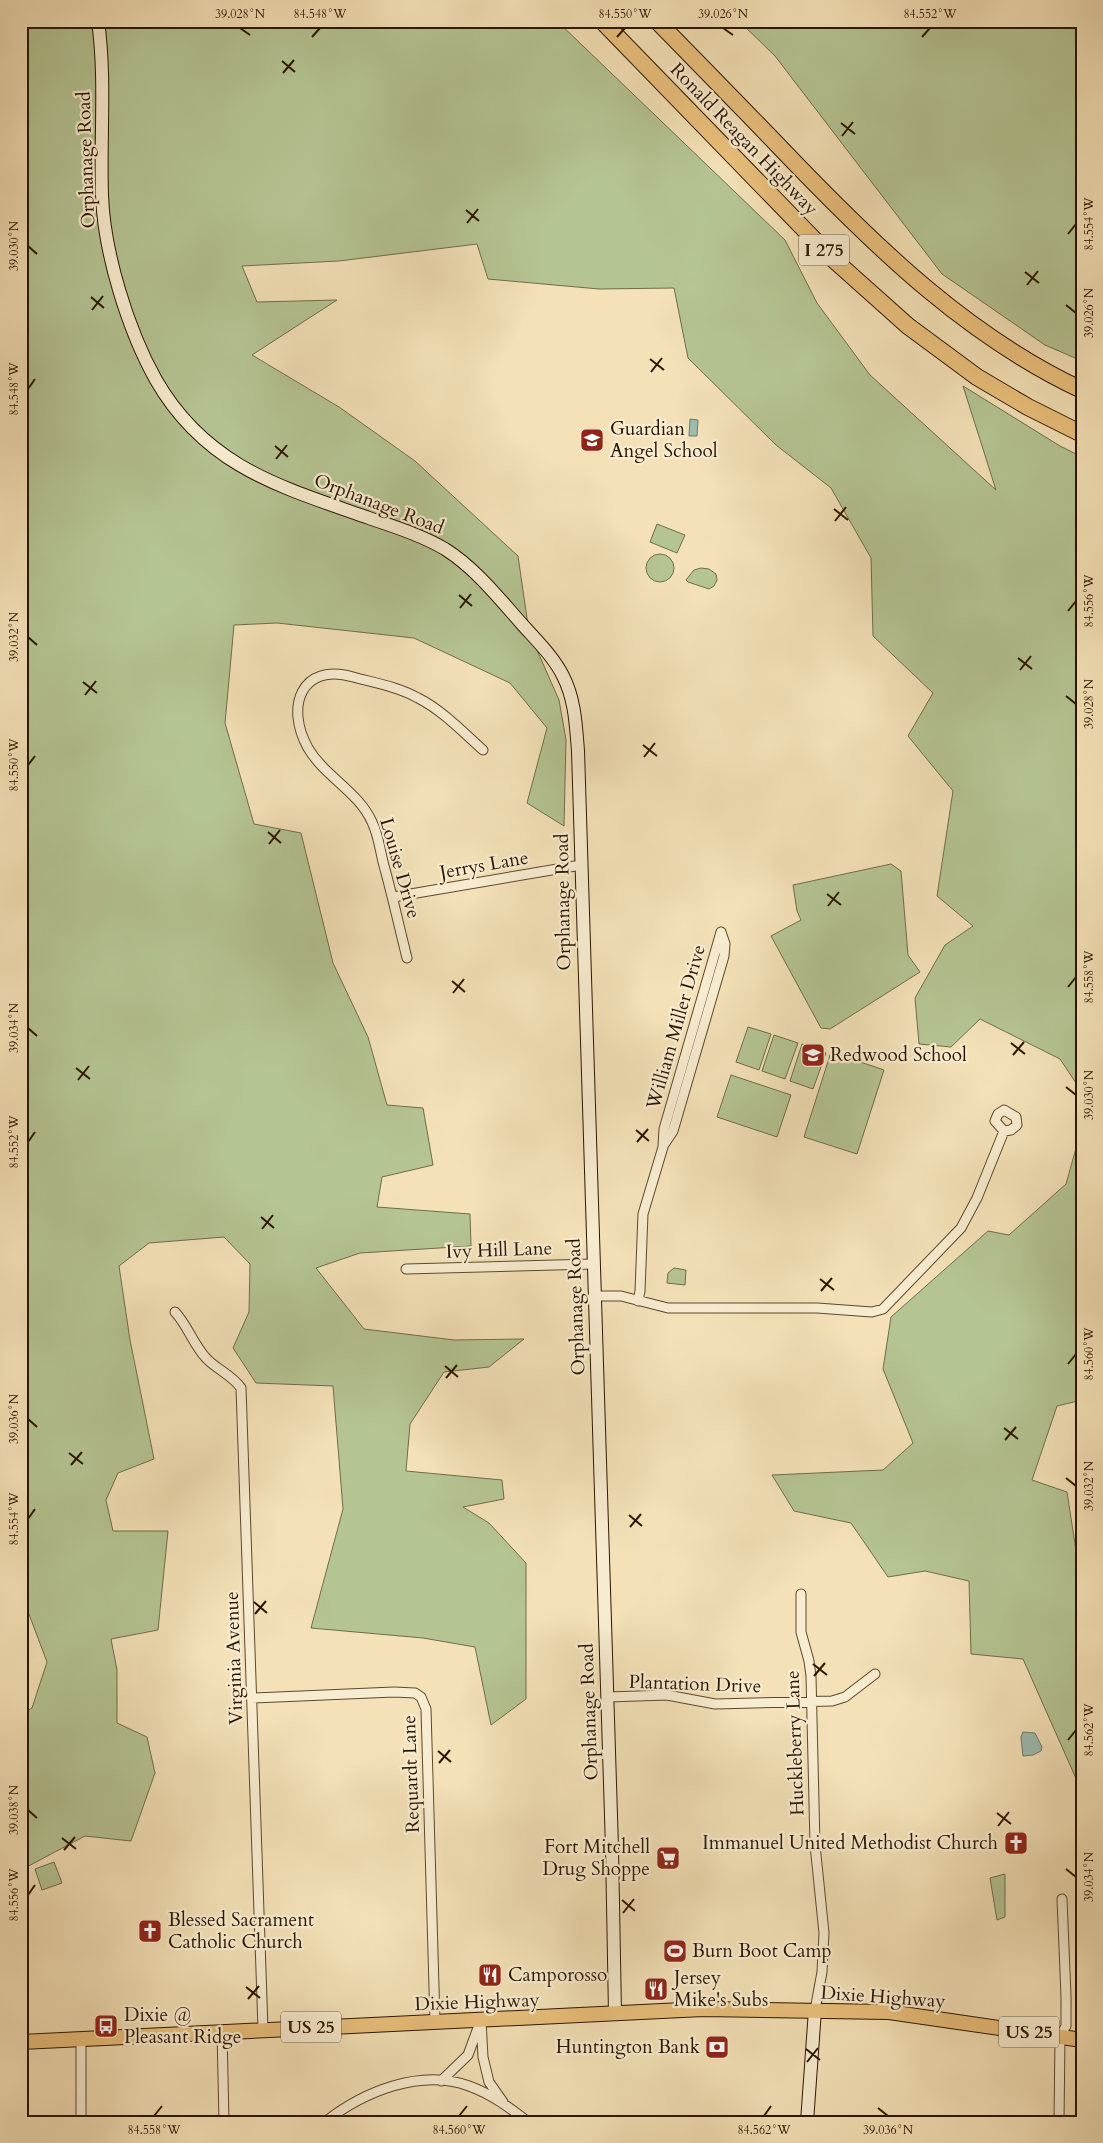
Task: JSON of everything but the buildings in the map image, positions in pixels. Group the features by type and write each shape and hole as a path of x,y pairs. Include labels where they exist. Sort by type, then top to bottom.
{"highway":[{"name":"Ronald Reagan Highway","path":"602,21 833,259 908,326 977,377 1028,407 1082,434"},
{"name":"Ronald Reagan Highway","path":"657,21 882,250 940,300 979,330 1037,367 1082,390"}],"main road":[{"name":"Orphanage Road","path":"98,21 103,68 102,197 105,227 119,287 136,336 156,380 188,423 213,448 232,461 288,490 414,534 445,550 476,574 554,660 564,677 571,697 576,722 578,752 582,865 608,1697 615,2014"},
{"name":"Dixie Highway","path":"21,2042 703,2009 889,2012 1082,2040"},
{"path":"807,2122 815,2010"}],"street":[{"name":"Louise Drive","path":"407,958 373,825 368,813 353,794 317,760 308,747 303,736 298,707 302,692 312,680 328,673 347,675 414,695 431,705 483,750"},
{"name":"Jerrys Lane","path":"392,897 582,865"},
{"name":"William Miller Drive","path":"638,1301 643,1214 663,1147 664,1129 721,932 725,944 724,956 673,1131 663,1147"},
{"path":"594,1296 621,1296 668,1308 817,1308 872,1312 883,1309 961,1228 977,1198 1004,1131"},
{"name":"Ivy Hill Lane","path":"406,1269 593,1264"},
{"name":"Virginia Avenue","path":"176,1312 204,1356 235,1380 241,1388 262,2029"},
{"name":"Huckleberry Lane","path":"801,1594 801,1632 809,1661 812,1703 815,1845 824,1934 822,1972 815,2010"},
{"name":"Plantation Drive","path":"608,1697 667,1695 715,1704 812,1703 832,1701 845,1697 875,1674"},
{"name":"Requardt Lane","path":"252,1698 394,1692 415,1693 424,1701 426,1708 435,2022"},
{"path":"1059,2122 1060,2036 1066,2026 1062,1899"},
{"path":"441,2081 468,2055 481,2021"},
{"path":"481,2021 483,2057 489,2082 505,2104"},
{"path":"222,2031 224,2122"},
{"path":"81,2038 81,2122"},
{"path":"325,2122 355,2101 372,2092 410,2082 441,2081 468,2086 505,2104 528,2122"}],"green space":[{"path":"21,21 557,21 785,240 817,303 870,375 996,490 963,386 1060,446 1082,457 1082,1092 1060,1059 980,1019 951,1047 919,1044 915,998 945,945 973,926 937,896 953,791 908,736 933,693 873,636 871,558 831,488 776,445 688,358 674,288 599,289 488,279 477,244 339,261 242,266 257,302 337,300 252,355 339,407 415,461 518,556 529,632 559,700 566,740 564,826 527,803 547,728 510,683 414,638 277,623 234,625 225,723 254,824 301,833 333,963 368,1037 387,1105 423,1108 433,1165 382,1177 377,1207 470,1214 471,1246 360,1253 316,1268 364,1329 454,1340 524,1339 489,1367 444,1372 410,1424 406,1471 502,1480 504,1499 463,1507 489,1523 526,1563 526,1699 491,1725 475,1647 423,1638 311,1628 343,1509 333,1386 256,1383 233,1348 249,1312 250,1264 224,1237 149,1243 119,1266 130,1340 154,1459 118,1473 106,1500 113,1531 168,1531 158,1630 111,1639 117,1670 117,1723 147,1737 155,1773 131,1841 85,1836 21,1870 21,1714 32,1708 47,1662 24,1601 21,1601"},
{"path":"739,21 1082,21 1082,361 1045,345 942,274 775,56"},
{"path":"657,524 685,535 677,553 650,542"},
{"path":"660,554 670,558 674,568 670,578 660,582 650,578 646,568 650,558"},
{"path":"701,568 709,569 716,574 717,580 714,586 709,589 686,580 694,570"},
{"path":"891,864 901,871 908,955 920,972 830,1029 821,1028 771,936 801,920 797,911 793,885"},
{"path":"748,1027 771,1034 759,1070 736,1062"},
{"path":"774,1035 798,1043 785,1079 762,1071"},
{"path":"802,1044 826,1053 813,1089 790,1081"},
{"path":"831,1052 884,1070 857,1154 804,1137"},
{"path":"731,1075 791,1095 777,1137 717,1117"},
{"path":"1082,1127 1082,1400 1057,1406 1032,1480 1067,1492 1082,1589 1082,1792 1023,1659 971,1654 969,1581 925,1571 888,1577 851,1523 794,1511 772,1475 883,1470 913,1443 883,1369 891,1317 988,1231 1009,1235 1066,1184"},
{"path":"674,1268 686,1270 685,1285 667,1283 668,1273"},
{"path":"54,1862 62,1883 42,1890 35,1869"},
{"path":"1005,1874 1005,1917 997,1920 990,1878"}],"shaded area":[{"path":"690,419 698,420 697,436 689,436"},
{"path":"1023,1732 1035,1733 1042,1747 1041,1751 1033,1755 1023,1756 1021,1737"}],"place":[{"name":"Guardian Angel School","path":"592,440"},
{"name":"Redwood School","path":"813,1055"},
{"name":"Immanuel United Methodist Church","path":"1016,1843"},
{"name":"Fort Mitchell Drug Shoppe","path":"668,1858"},
{"name":"Blessed Sacrament Catholic Church","path":"150,1931"},
{"name":"Burn Boot Camp","path":"675,1951"},
{"name":"Camporosso","path":"490,1975"},
{"name":"Jersey Mike's Subs","path":"656,1989"},
{"name":"Dixie @ Pleasant Ridge","path":"106,2026"},
{"name":"Huntington Bank","path":"717,2047"}]}
